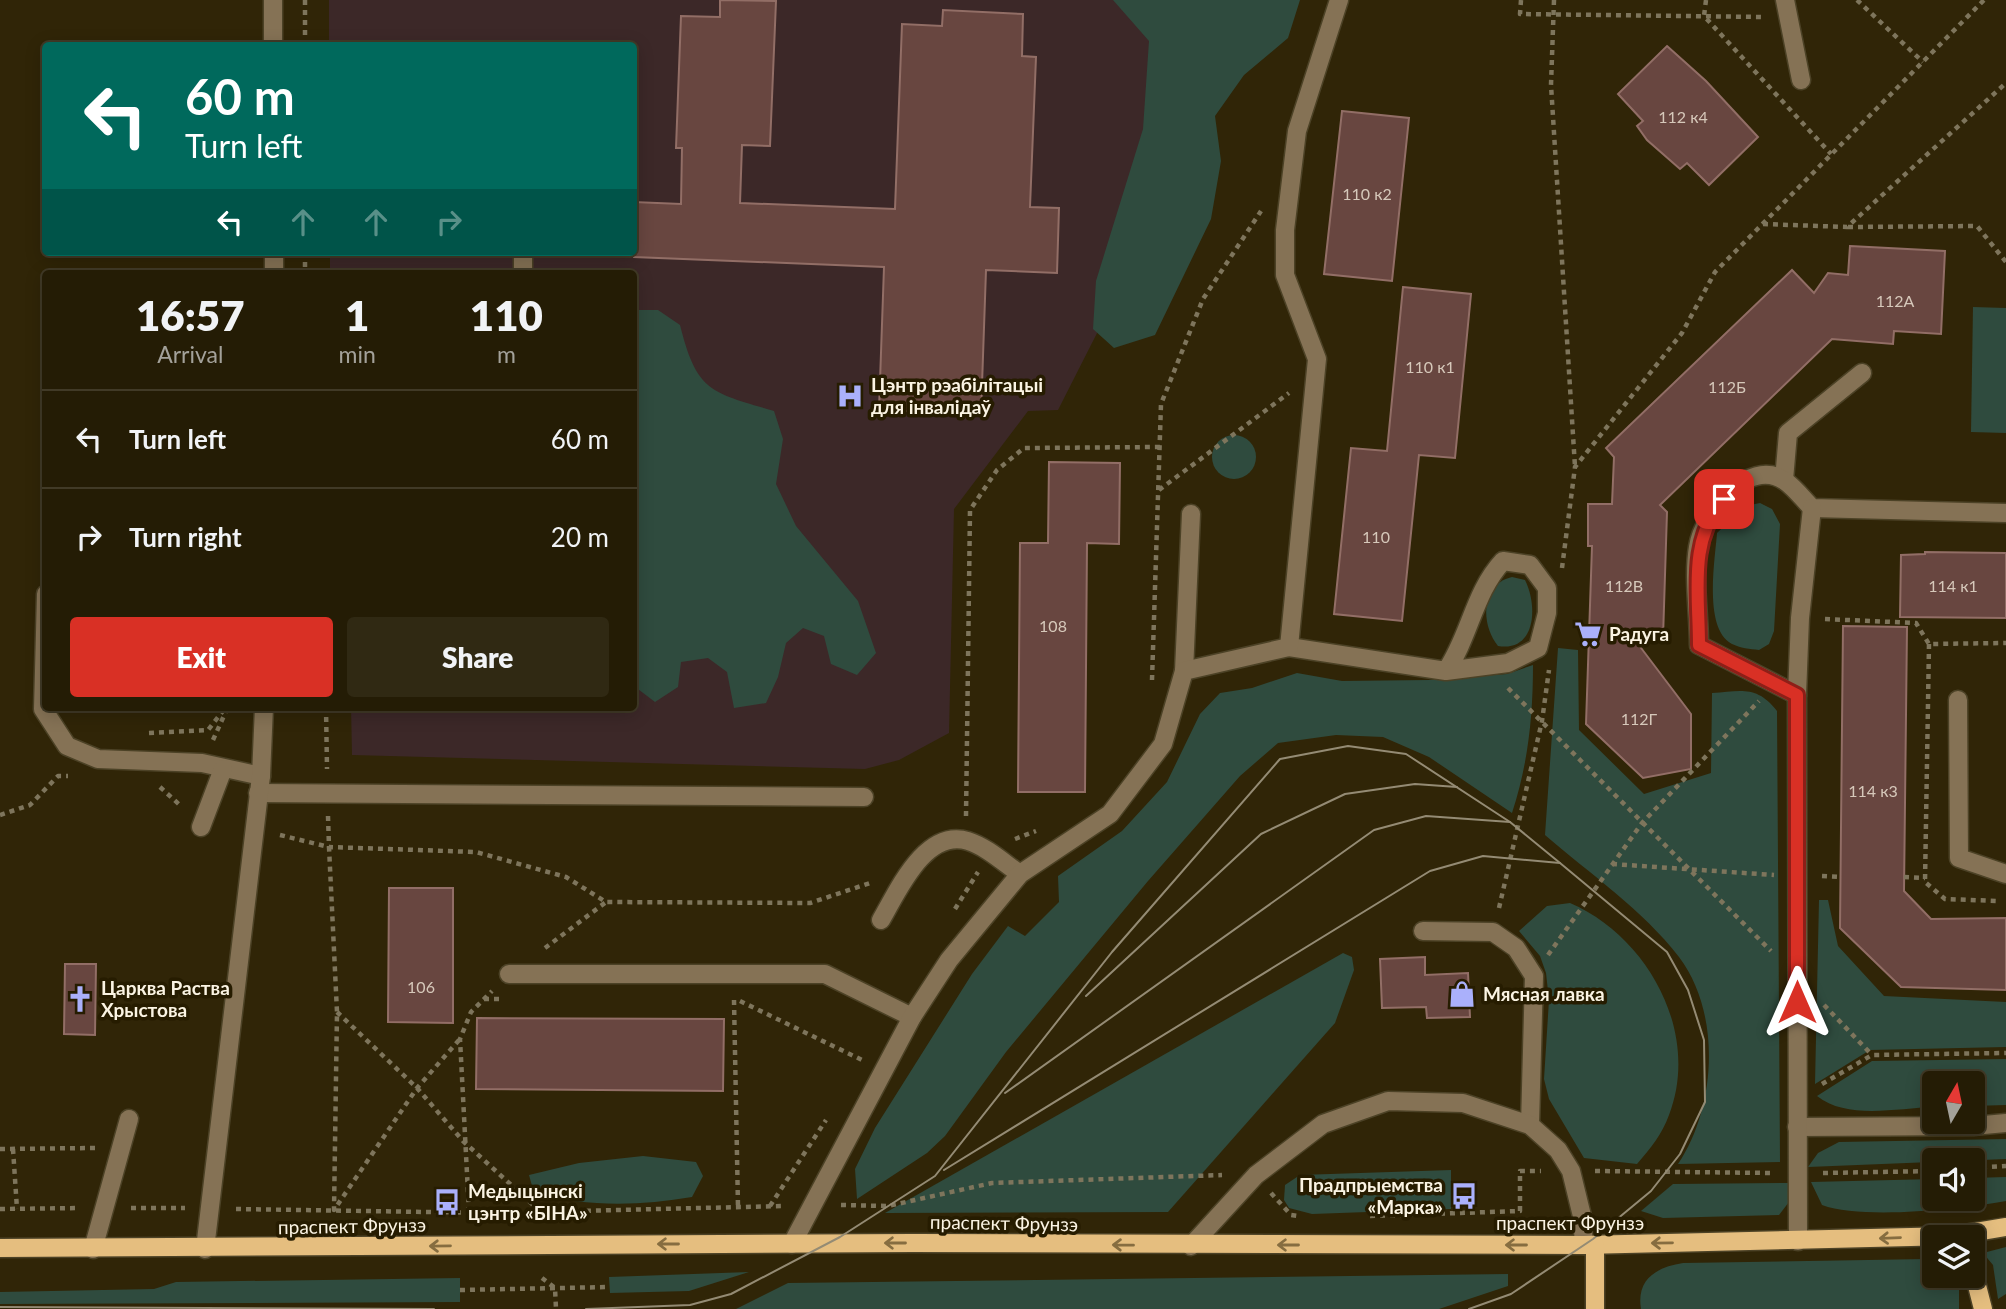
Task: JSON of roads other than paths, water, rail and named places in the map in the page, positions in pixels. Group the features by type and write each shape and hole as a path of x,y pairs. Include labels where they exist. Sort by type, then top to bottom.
{"main road":[{"name":"праспект Фрунзэ","path":"1985,1231 2006,1227"},
{"name":"праспект Фрунзэ","path":"0,1248 792,1244 1590,1245 1922,1238"},
{"path":"1590,1245 1595,1309"},
{"path":"1978,1288 1983,1309"}],"street":[{"path":"273,0 274,42"},
{"path":"1289,646 1317,359 1285,275 1285,230 1297,131 1339,0"},
{"path":"1786,8 1801,80"},
{"path":"1784,480 1788,433 1862,373"},
{"path":"1797,695 1699,645 1698,546 1712,513 1736,485 1762,476 1784,480 1812,508 2006,513"},
{"path":"1798,1241 1797,695 1800,618 1812,508"},
{"path":"792,1244 912,1017 948,960 1020,874 1110,814 1163,744 1184,671 1191,514"},
{"path":"1184,671 1289,646 1446,671 1508,663 1538,648 1547,613 1547,588 1530,565 1503,561 1487,579 1461,649 1446,671"},
{"path":"1958,700 1959,858 2006,874"},
{"path":"44,711 67,746 98,759 202,763 260,784 864,797"},
{"path":"205,1249 260,784 264,711"},
{"path":"201,827 223,769"},
{"path":"881,920 911,870 935,844 966,840 1020,874"},
{"path":"1423,931 1493,932 1516,948 1534,976 1530,1125"},
{"path":"509,974 825,974 912,1017"},
{"path":"1191,1246 1256,1175 1323,1124 1388,1101 1463,1103 1530,1125 1558,1150 1571,1171 1590,1245"},
{"path":"93,1249 129,1119"},
{"path":"1797,1127 1973,1126 2006,1123"}],"tram line":[{"path":"586,1309 690,1305 731,1294 840,1237 935,1176 1112,952 1280,759 1348,746 1406,754 1510,822 1560,863 1667,952 1688,990 1704,1040 1705,1102 1680,1154 1651,1191 1593,1239 1511,1294 1469,1309"},
{"path":"1086,996 1261,834 1345,794 1415,784 1457,787"},
{"path":"1005,1093 1374,830 1426,816 1510,822"},
{"path":"944,1170 1430,871 1483,856 1560,863"},
{"path":"0,1307 434,1309"}],"place":[{"name":"Цэнтр рэабілітацыі для інвалідаў","path":"850,396"},
{"name":"Радуга","path":"1588,634"},
{"name":"Мясная лавка","path":"1462,994"},
{"name":"Царква Раства Хрыстова","path":"80,999"},
{"name":"Прадпрыемства «Марка»","path":"1464,1196"},
{"name":"Медыцынскі цэнтр «БІНА»","path":"447,1202"}]}
